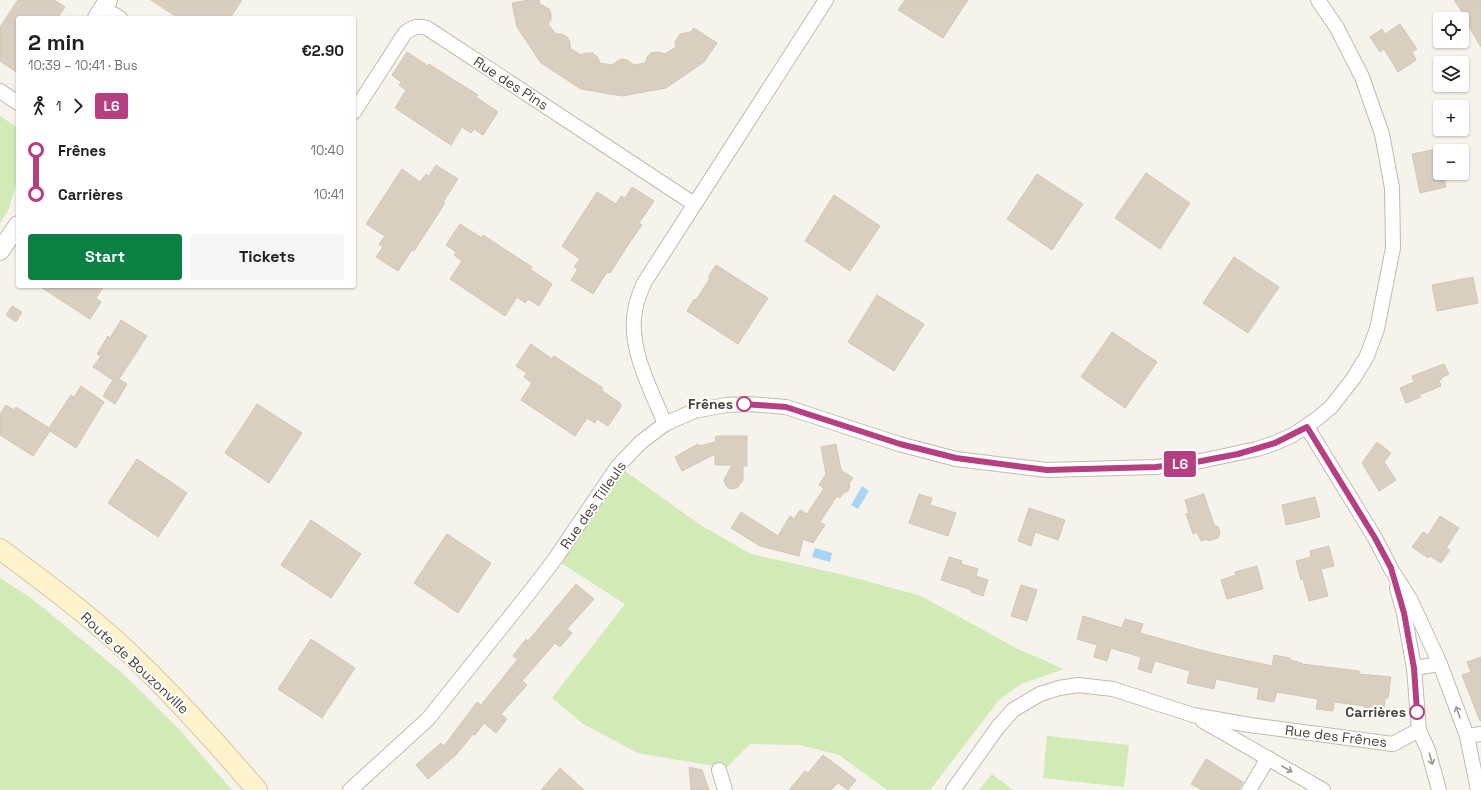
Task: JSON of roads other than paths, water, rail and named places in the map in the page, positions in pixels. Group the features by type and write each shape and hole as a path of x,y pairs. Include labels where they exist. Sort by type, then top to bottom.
{"main road":[{"name":"Route de Bouzonville","path":"0,549 46,583 123,647 187,712 257,790"}],"street":[{"path":"665,424 639,359 635,340 634,319 637,301 644,283 826,0"},
{"name":"Rue des Tilleuls","path":"350,790 428,719 533,587 618,466 641,442 665,424 694,411 726,405 750,404 786,407 900,444 956,458 1047,470 1156,467 1196,462 1244,452 1275,443 1307,427 1331,407 1353,379 1367,356 1377,330 1393,248 1392,188 1382,134 1362,77 1337,28 1318,0"},
{"path":"103,9 116,16"},
{"name":"Rue des Pins","path":"356,109 405,33 420,25 454,45 694,204"},
{"path":"0,91 16,102"},
{"path":"0,251 16,228"},
{"path":"1307,427 1375,538 1410,599 1440,664 1467,736 1478,790"},
{"path":"1391,568 1404,613 1414,668 1419,730 1428,750 1439,790"},
{"path":"1414,668 1440,664"},
{"name":"Rue des Frênes","path":"953,790 998,727 1014,710 1040,694 1059,688 1078,685 1113,689 1193,715 1250,725 1393,744 1419,730"},
{"name":"Rue des Frênes","path":"1193,715 1323,790"},
{"path":"1243,743 1241,735 1244,729 1250,725"},
{"path":"1467,736 1481,734"},
{"path":"1249,790 1268,758"},
{"path":"719,770 725,790"}],"water":[{"path":"862,486 869,491 858,509 851,505"},
{"path":"815,548 832,553 830,562 812,557"}],"place":[{"name":"Frênes","path":"744,404"},
{"name":"Carrières","path":"1417,712"}]}
